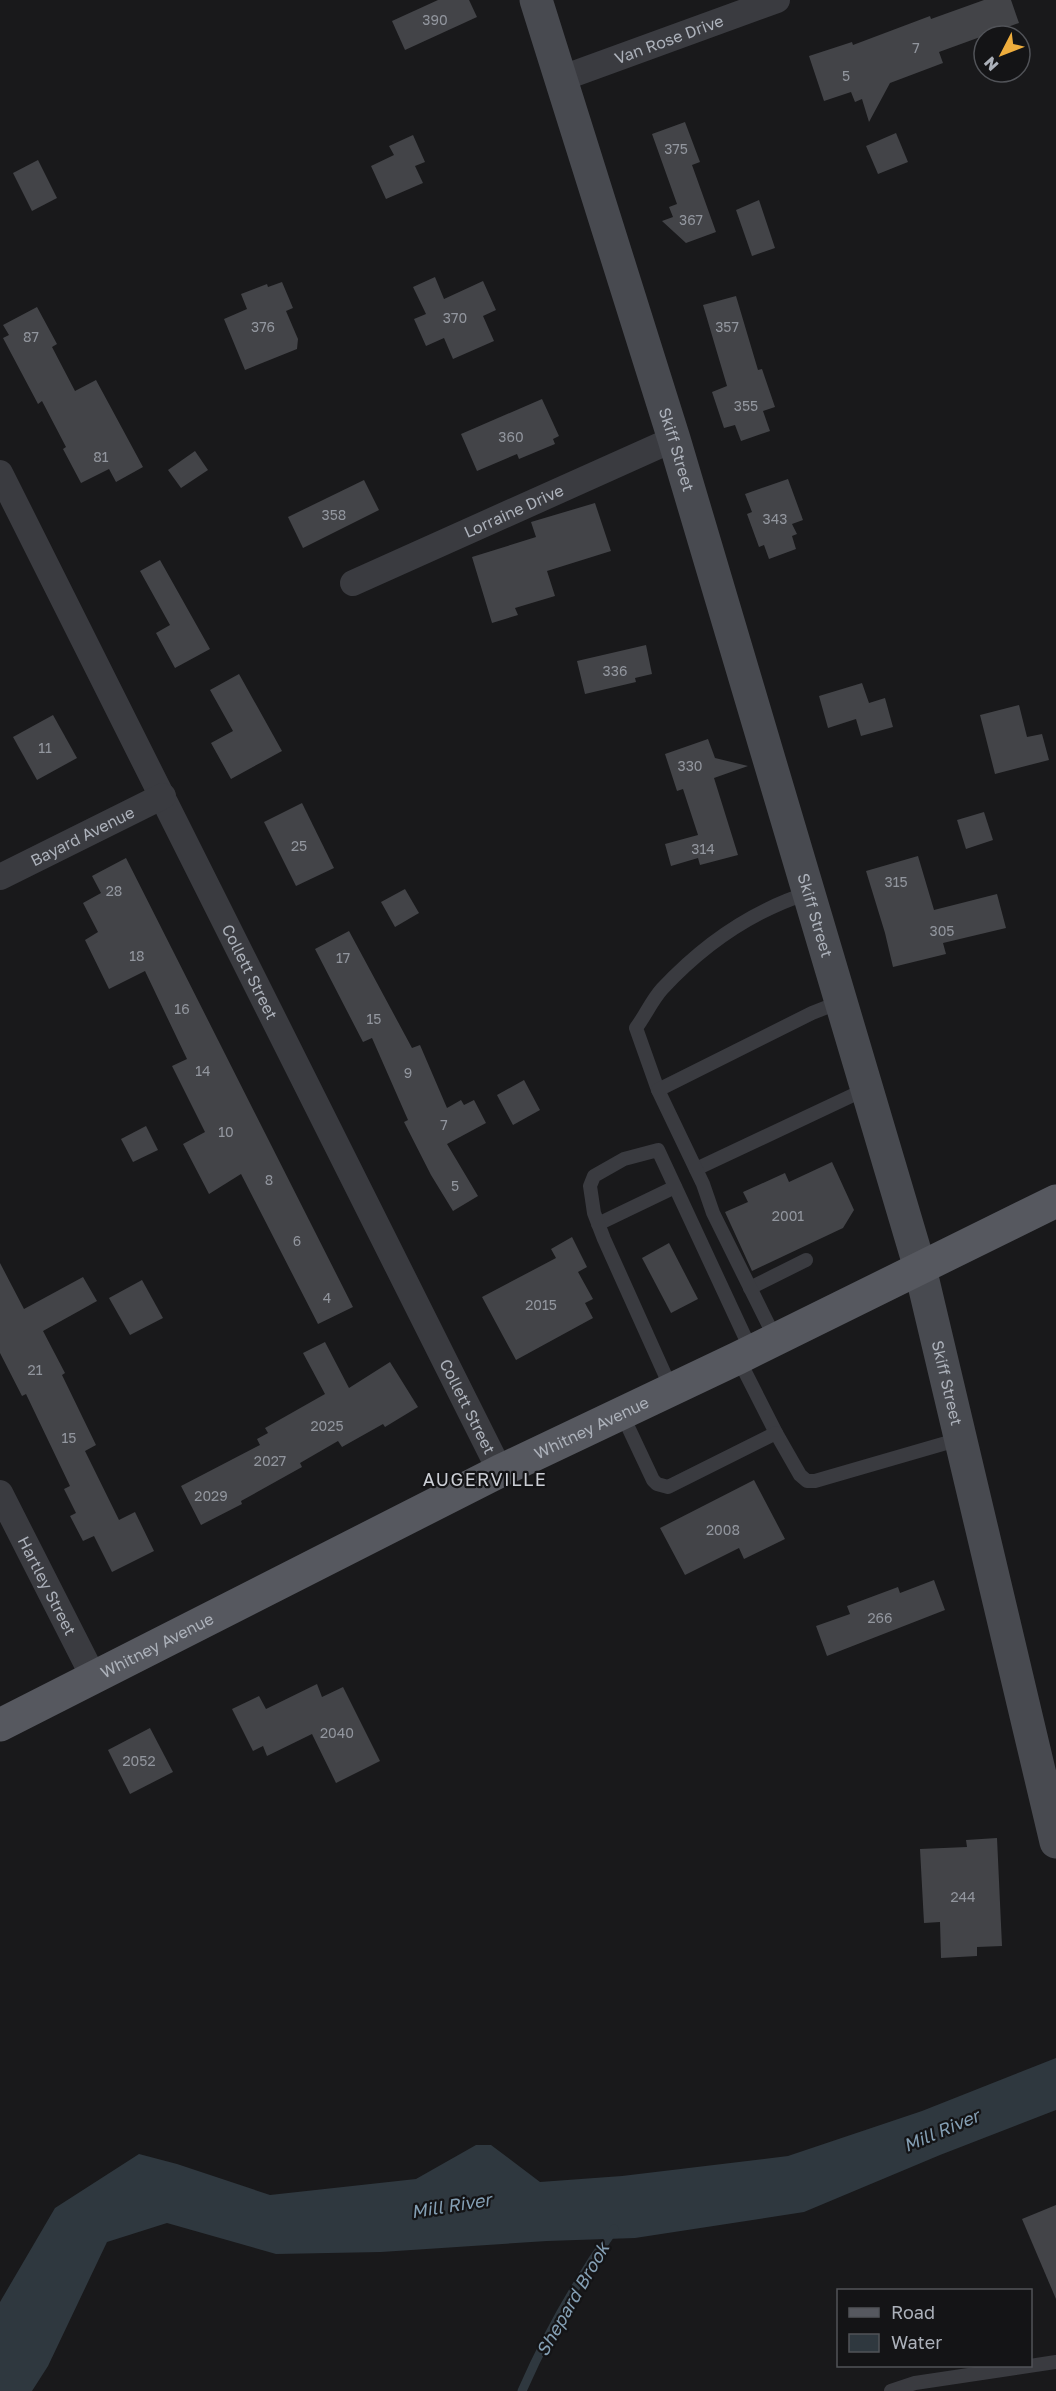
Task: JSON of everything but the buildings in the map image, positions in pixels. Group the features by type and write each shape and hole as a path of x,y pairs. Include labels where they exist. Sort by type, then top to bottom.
{"main road":[{"name":"Skiff Street","path":"536,0 674,439 920,1268 1056,1842"},
{"name":"Whitney Avenue","path":"0,1725 500,1471 1056,1201"}],"street":[{"name":"Van Rose Drive","path":"560,79 777,0"},
{"name":"Lorraine Drive","path":"353,583 674,439"},
{"name":"Collett Street","path":"0,473 500,1471"},
{"name":"Bayard Avenue","path":"0,877 163,796"},
{"name":"Hartley Street","path":"0,1493 94,1678"}],"lane":[{"path":"808,893 756,914 711,944 661,990 636,1028 658,1089 696,1169 713,1213 750,1288 755,1349 776,1433 800,1475 807,1481 815,1481 960,1439"},
{"path":"658,1089 812,1013 840,1002"},
{"path":"696,1169 866,1089"},
{"path":"671,1388 594,1213 590,1186 594,1176 624,1160 658,1150 755,1349"},
{"path":"598,1224 675,1187"},
{"path":"750,1288 806,1260"},
{"path":"621,1412 653,1480 668,1487 776,1433"},
{"path":"1032,2366 1056,2362"},
{"path":"891,2391 915,2383 1022,2367"}],"water":[{"name":"Mill River","path":"1056,2058 1056,2110 940,2155 804,2212 635,2238 547,2241 381,2252 276,2254 167,2223 107,2242 48,2366 32,2391 0,2391 0,2302 55,2208 139,2154 177,2164 270,2195 416,2179 476,2145 491,2145 540,2182 622,2176 788,2156 922,2111"}],"waterway":[{"name":"Shepard Brook","path":"522,2391 564,2307 614,2229"}],"district":[{"name":"AUGERVILLE","path":"485,1479"}]}
